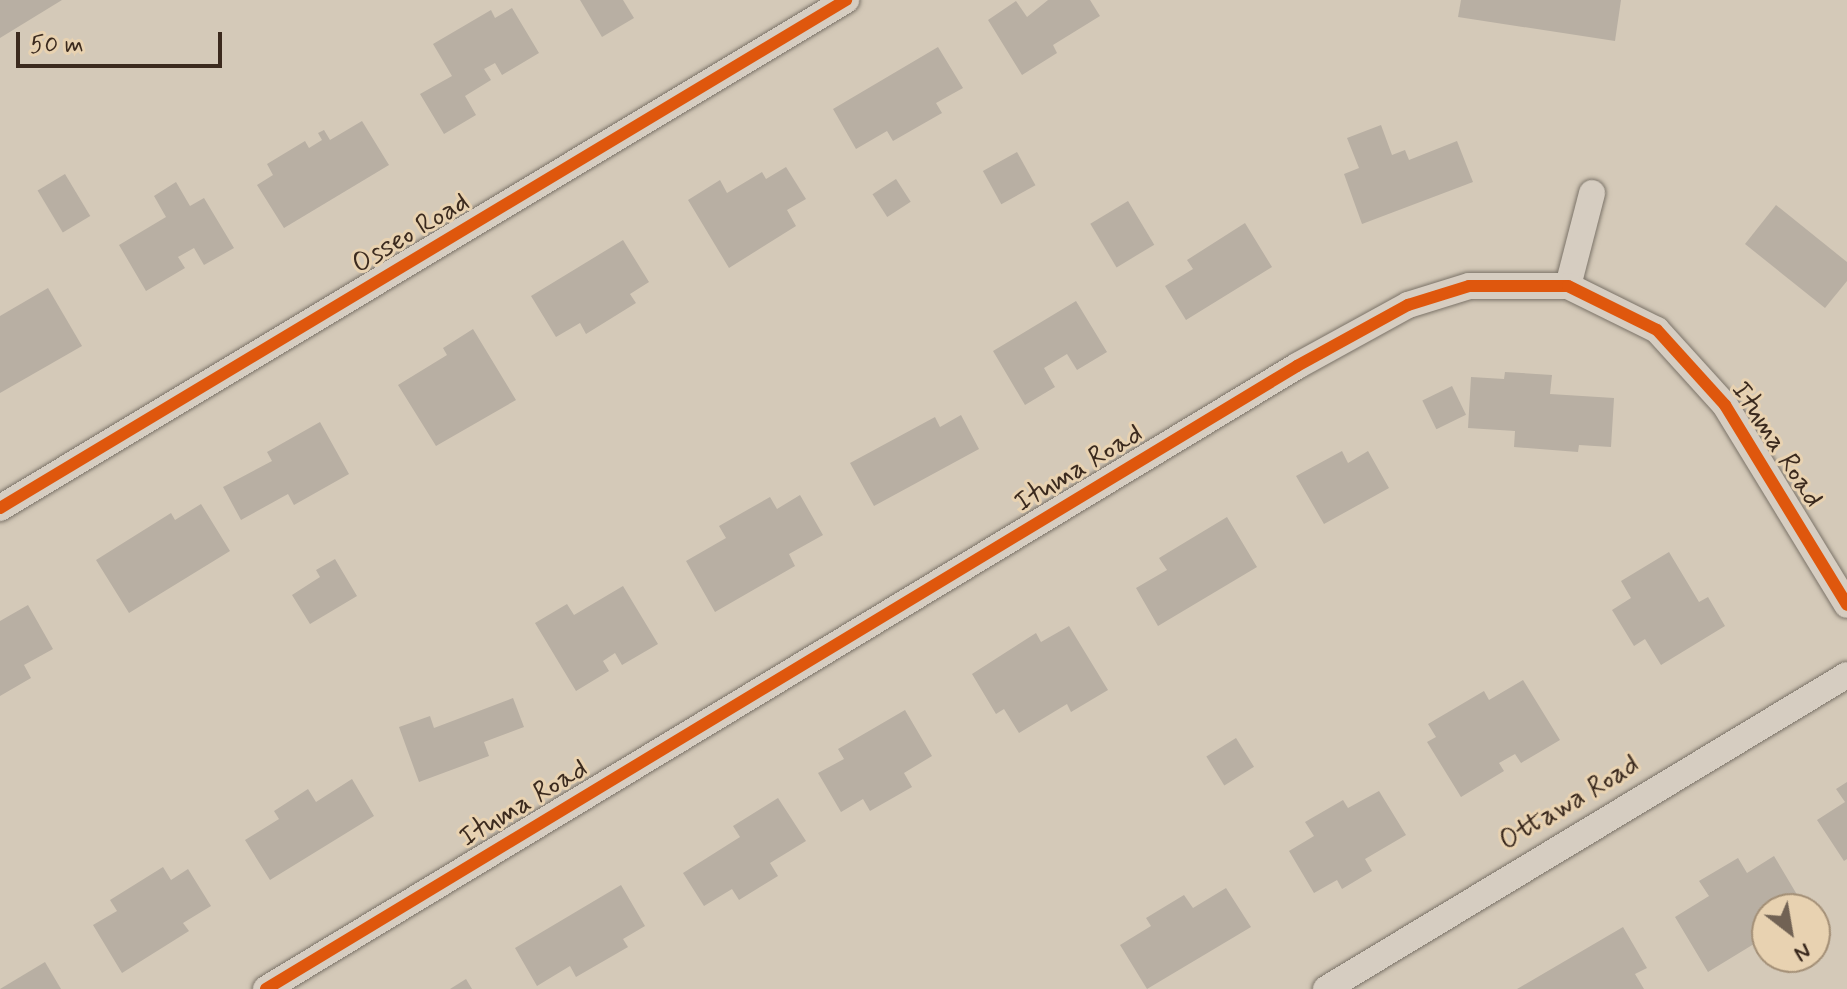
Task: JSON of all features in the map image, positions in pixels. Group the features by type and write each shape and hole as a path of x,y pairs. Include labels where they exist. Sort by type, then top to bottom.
{"street":[{"name":"Osseo Road","path":"0,508 846,0"},
{"path":"1568,286 1592,193"},
{"name":"Ituma Road","path":"266,989 1297,366 1408,305 1469,286 1568,286 1657,330 1690,364 1763,463 1847,605"},
{"name":"Ottawa Road","path":"1326,989 1847,675"}],"building":[{"path":"0,0 62,0 0,38"},
{"path":"580,0 623,0 634,18 602,37"},
{"path":"1048,0 1090,0 1100,16 1053,45 1057,53 1022,75 988,20 1016,1 1027,17"},
{"path":"1461,0 1621,0 1615,41 1458,17"},
{"path":"512,8 539,53 502,75 495,63 484,69 491,80 465,96 476,115 444,134 420,94 452,76 433,44 491,10 495,18"},
{"path":"938,47 963,88 936,103 942,113 893,141 887,131 856,149 833,109"},
{"path":"362,121 389,165 284,228 257,185 273,175 267,164 305,141 309,148 322,140 318,133 324,130 330,140"},
{"path":"1381,125 1392,155 1405,150 1409,160 1457,141 1473,182 1362,224 1344,174 1359,168 1347,138"},
{"path":"1017,152 1035,185 1001,204 983,171"},
{"path":"786,167 806,199 787,210 796,226 729,268 688,200 720,180 727,193 762,172 766,179"},
{"path":"65,174 90,216 63,232 38,190"},
{"path":"896,179 911,202 887,217 873,194"},
{"path":"176,182 190,206 204,198 234,248 204,265 194,248 178,257 185,268 146,291 119,245 166,217 154,196"},
{"path":"1128,201 1154,245 1117,267 1090,224"},
{"path":"1776,205 1847,262 1847,281 1825,308 1745,244"},
{"path":"1245,223 1272,267 1186,320 1165,286 1193,269 1187,260"},
{"path":"623,240 649,282 630,294 636,303 586,334 580,323 556,337 531,296"},
{"path":"48,288 82,346 0,393 0,316"},
{"path":"1076,301 1107,352 1077,370 1067,354 1044,368 1055,387 1025,405 993,351"},
{"path":"473,329 516,400 436,446 398,385 447,355 443,348"},
{"path":"1505,372 1552,375 1550,394 1614,398 1611,447 1579,445 1578,452 1514,447 1515,431 1468,428 1471,377 1504,379"},
{"path":"1452,386 1466,415 1436,429 1422,400"},
{"path":"961,415 979,449 874,506 850,463 935,417 940,427"},
{"path":"320,422 349,474 294,505 288,494 241,520 223,487 272,461 267,452"},
{"path":"1342,451 1348,463 1368,451 1389,488 1324,524 1296,476"},
{"path":"800,495 823,535 789,554 795,566 715,612 686,561 726,538 719,526 770,497 777,509"},
{"path":"201,504 230,551 129,613 96,560 171,513 175,520"},
{"path":"1227,517 1257,567 1158,626 1136,588 1167,570 1159,558"},
{"path":"1669,552 1699,602 1708,597 1725,626 1661,665 1645,639 1634,646 1612,610 1631,598 1621,581"},
{"path":"335,559 357,596 310,624 292,595 320,577 316,570"},
{"path":"623,586 658,644 622,665 615,653 603,661 609,671 576,691 535,623 567,604 574,615"},
{"path":"28,605 53,649 24,665 31,678 0,696 0,621"},
{"path":"1069,626 1108,690 1071,712 1067,704 1019,733 1004,709 996,714 972,674 1036,633 1041,642"},
{"path":"1523,680 1560,740 1521,763 1515,754 1499,763 1504,771 1461,797 1427,742 1436,737 1428,724 1484,691 1489,700"},
{"path":"513,698 524,727 484,742 489,756 419,782 399,727 430,716 434,728"},
{"path":"905,710 932,756 904,773 912,787 870,811 863,799 841,812 818,773 844,759 838,749"},
{"path":"1236,738 1254,767 1224,785 1206,757"},
{"path":"352,779 374,816 270,880 245,840 279,819 274,811 308,789 316,802"},
{"path":"1847,782 1847,859 1844,861 1817,820 1845,802 1836,789"},
{"path":"1379,791 1406,835 1365,859 1372,871 1342,889 1337,880 1314,893 1289,851 1314,836 1305,822 1343,800 1348,808"},
{"path":"778,798 806,841 770,863 778,876 739,900 732,889 704,906 683,873 740,837 733,826"},
{"path":"1774,856 1796,893 1751,893 1751,946 1708,972 1675,917 1709,896 1699,881 1738,858 1747,873"},
{"path":"163,867 171,880 188,869 211,906 183,923 189,931 122,973 93,925 117,911 110,900"},
{"path":"621,885 645,926 623,939 628,947 576,977 570,966 537,986 515,948"},
{"path":"1226,888 1251,927 1147,989 1120,945 1151,926 1146,918 1184,895 1193,908"},
{"path":"1623,927 1647,968 1635,974 1644,989 1517,989"},
{"path":"45,962 61,989 0,989"},
{"path":"466,979 472,989 450,989"}],"cycle path":[{"path":"0,508 846,0"},
{"path":"266,989 1297,366 1408,305 1469,286 1568,286 1657,330 1725,405 1847,605"}]}
